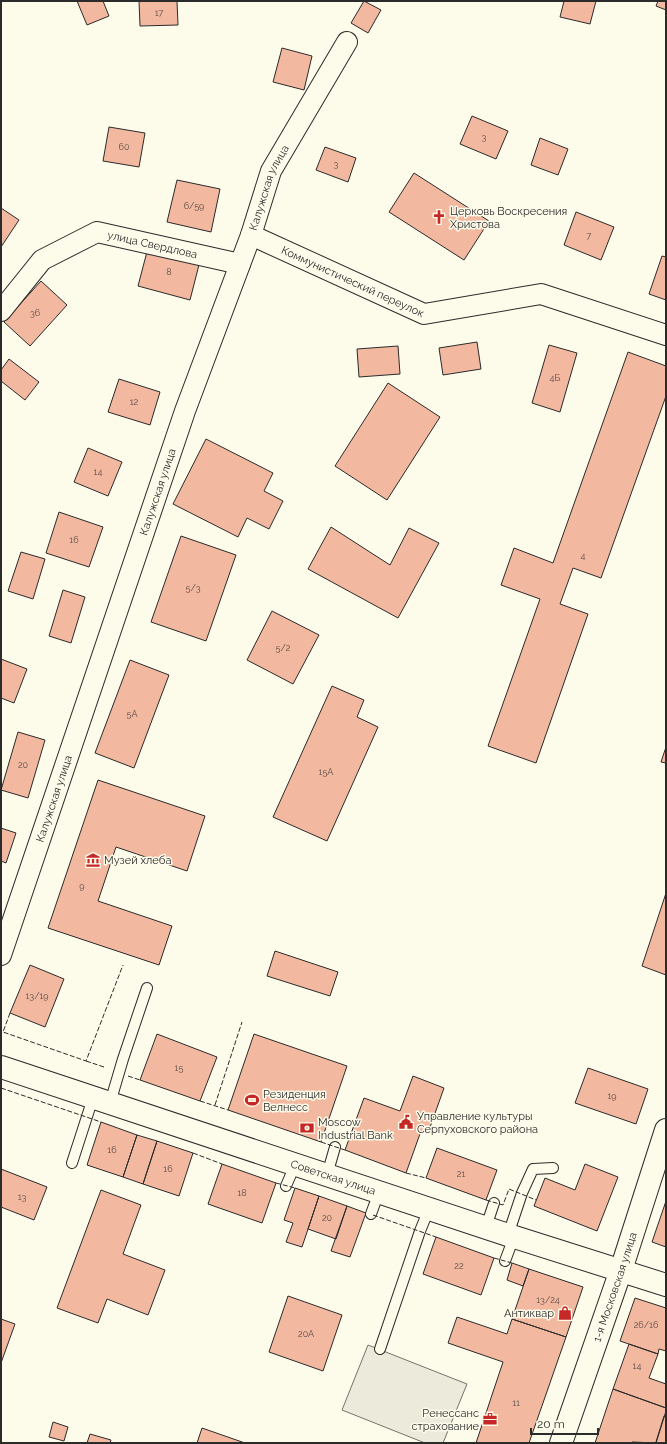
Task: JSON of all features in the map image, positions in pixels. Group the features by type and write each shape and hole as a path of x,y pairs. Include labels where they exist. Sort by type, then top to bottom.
{"street":[{"name":"Калужская улица","path":"1,955 185,411 251,235 271,171 347,42"},
{"name":"улица Свердлова","path":"1,311 42,260 98,232 240,264"},
{"name":"Коммунистический переулок","path":"251,235 424,314 541,294 666,335"},
{"name":"Советская улица","path":"1,1067 511,1236 666,1284"},
{"name":"1-я Московская улица","path":"561,1443 621,1270 666,1130"}],"lane":[{"path":"72,1163 123,1059 147,988"},
{"path":"327,1175 336,1147"},
{"path":"286,1186 295,1165"},
{"path":"504,1261 522,1194 533,1169 553,1168"},
{"path":"371,1214 378,1192"},
{"path":"486,1227 494,1203"},
{"path":"380,1349 420,1231 429,1209"}],"shaded area":[{"path":"368,1345 467,1384 443,1443 425,1443 342,1410"}],"building":[{"path":"77,1 103,1 109,16 87,25"},
{"path":"139,1 177,1 178,25 140,26"},
{"path":"364,1 381,10 368,33 351,23"},
{"path":"564,1 596,1 590,24 560,17"},
{"path":"658,1 666,1 666,10 656,6"},
{"path":"282,48 312,56 304,90 273,82"},
{"path":"472,116 508,131 496,159 460,144"},
{"path":"109,127 145,133 139,167 103,161"},
{"path":"540,138 568,149 558,175 531,165"},
{"path":"325,147 356,158 348,182 316,170"},
{"name":"Церковь Воскресения Христова","path":"414,173 489,221 464,260 389,212"},
{"path":"177,180 220,189 211,232 167,222"},
{"path":"1,208 19,220 1,247"},
{"path":"576,212 614,227 601,260 564,245"},
{"path":"149,244 201,257 190,300 138,286"},
{"path":"662,256 666,257 666,300 649,294"},
{"path":"41,281 67,305 30,346 4,322"},
{"path":"477,342 481,369 443,375 439,348"},
{"path":"549,345 577,353 560,412 532,403"},
{"path":"398,346 400,374 359,377 357,349"},
{"path":"628,352 666,366 666,396 601,578 573,568 560,604 588,614 536,763 488,746 540,599 501,585 514,548 553,563"},
{"path":"9,359 39,382 25,400 1,381 1,370"},
{"path":"119,379 160,392 150,425 108,412"},
{"path":"388,383 440,417 387,500 335,466"},
{"path":"206,439 273,473 264,491 283,501 269,529 247,518 238,537 173,504"},
{"path":"88,448 122,462 108,496 74,482"},
{"path":"59,512 103,527 89,567 46,553"},
{"path":"331,527 390,565 409,528 439,543 398,618 308,569"},
{"path":"181,536 236,555 206,641 151,622"},
{"path":"21,552 45,559 33,599 8,591"},
{"path":"63,590 85,597 71,643 49,636"},
{"path":"272,611 319,635 293,684 247,660"},
{"path":"1,659 27,669 14,703 1,698"},
{"path":"130,660 169,675 134,768 95,753"},
{"path":"332,686 364,700 357,717 378,727 327,841 273,817"},
{"path":"18,732 45,740 28,798 1,790"},
{"path":"666,747 666,763 661,762"},
{"path":"98,780 205,816 187,871 116,847 98,901 172,926 159,965 48,928"},
{"path":"1,828 16,833 6,863 1,861"},
{"path":"666,893 666,975 642,966"},
{"path":"275,951 338,972 330,996 267,976"},
{"path":"30,965 64,979 45,1027 10,1013"},
{"path":"157,1034 217,1057 200,1101 140,1080"},
{"path":"254,1034 347,1066 321,1142 228,1110"},
{"path":"588,1068 648,1089 636,1124 575,1103"},
{"path":"413,1076 444,1088 428,1133 421,1131 406,1173 345,1150 364,1098 400,1111"},
{"path":"101,1122 137,1135 123,1177 87,1165"},
{"path":"137,1135 157,1141 143,1184 123,1177"},
{"path":"157,1141 193,1153 179,1196 143,1184"},
{"path":"437,1148 497,1170 486,1200 426,1178"},
{"path":"222,1164 276,1183 262,1223 208,1204"},
{"path":"585,1164 618,1177 597,1231 534,1206 545,1178 575,1190"},
{"path":"1,1169 47,1187 34,1220 1,1207"},
{"path":"295,1188 319,1196 302,1247 286,1242 293,1223 284,1220"},
{"path":"101,1190 141,1205 123,1254 165,1270 148,1315 107,1299 98,1323 57,1308"},
{"path":"319,1196 347,1206 336,1239 308,1229"},
{"path":"666,1201 666,1247 652,1242"},
{"path":"347,1206 366,1213 350,1257 331,1251"},
{"path":"436,1237 494,1258 481,1295 423,1274"},
{"path":"512,1263 529,1269 523,1286 507,1280"},
{"path":"529,1269 583,1287 566,1337 512,1319"},
{"path":"288,1296 342,1315 323,1371 269,1352"},
{"path":"635,1298 666,1308 666,1351 659,1349 658,1354 620,1341"},
{"path":"457,1317 507,1334 512,1319 566,1337 529,1443 476,1443 503,1362 448,1343"},
{"path":"1,1319 15,1324 1,1363"},
{"path":"629,1344 658,1354 649,1378 666,1384 666,1408 613,1389"},
{"path":"613,1389 666,1408 656,1443 595,1443"},
{"path":"664,1416 666,1417 666,1443 658,1443 656,1442"},
{"path":"53,1422 68,1427 64,1441 49,1437"},
{"path":"202,1428 245,1443 197,1443"},
{"path":"90,1434 111,1440 110,1443 87,1443"}],"fence":[{"path":"10,1013 3,1032 86,1061 123,965"},
{"path":"215,1105 242,1022"},
{"path":"86,1061 104,1067"},
{"path":"128,1076 140,1080"},
{"path":"1,1088 101,1122"},
{"path":"200,1101 228,1110"},
{"path":"321,1142 345,1150"},
{"path":"193,1153 222,1164"},
{"path":"406,1173 426,1178"},
{"path":"276,1183 295,1188"},
{"path":"486,1200 503,1205 509,1189 536,1200"},
{"path":"373,1215 436,1237"},
{"path":"494,1258 512,1263"}],"place":[{"name":"Церковь Воскресения Христова","path":"439,217"},
{"name":"Музей хлеба","path":"93,860"},
{"name":"Резиденция Велнесс","path":"252,1100"},
{"name":"Управление культуры Серпуховского района","path":"406,1122"},
{"name":"Moscow Industrial Bank","path":"307,1128"},
{"name":"Антиквар","path":"565,1313"},
{"name":"Ренессанс страхование","path":"490,1419"}]}
